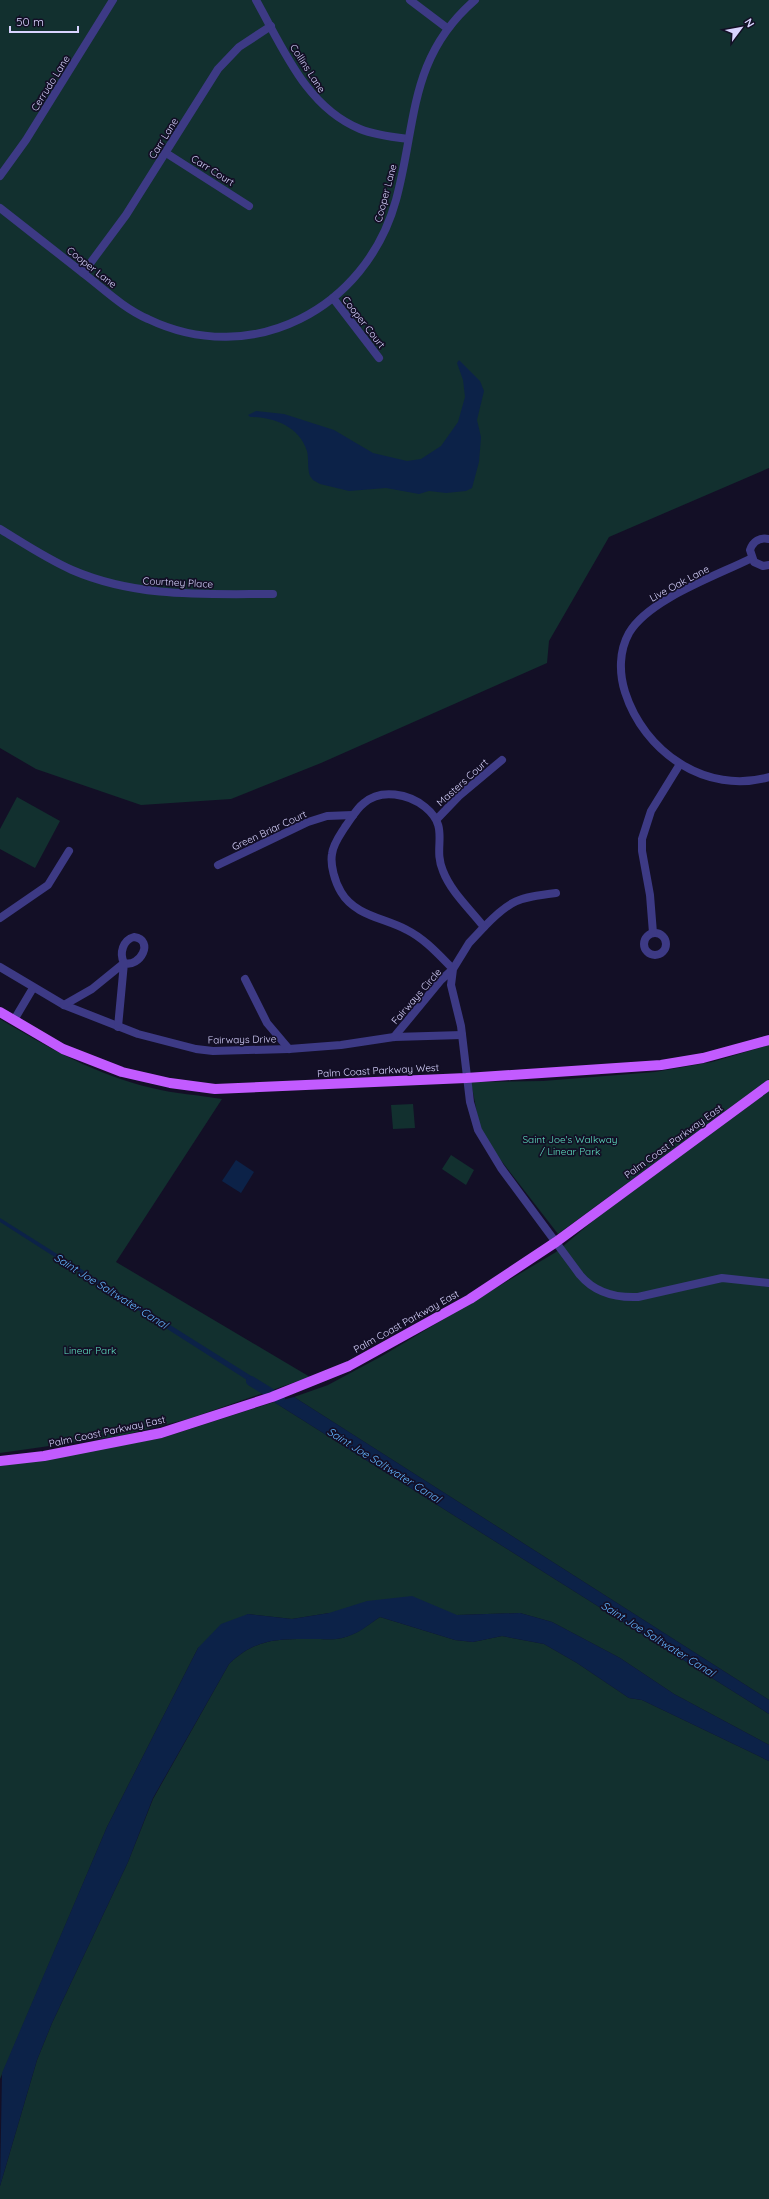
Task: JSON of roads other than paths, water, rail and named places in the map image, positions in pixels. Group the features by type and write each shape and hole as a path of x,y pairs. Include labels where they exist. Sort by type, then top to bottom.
{"main road":[{"name":"Palm Coast Parkway West","path":"0,1012 63,1049 116,1070 155,1080 199,1088 230,1089 466,1078 661,1065 718,1055 769,1040"},
{"name":"Palm Coast Parkway East","path":"0,1461 44,1456 161,1433 250,1405 292,1390 349,1366 464,1302 556,1242 769,1085"}],"street":[{"name":"Cerrudo Lane","path":"0,176 26,140 114,0"},
{"name":"Collins Lane","path":"256,0 303,82 325,108 339,118 361,130 408,139"},
{"path":"410,0 447,28"},
{"name":"Cooper Lane","path":"0,208 126,307 144,317 180,331 207,336 237,336 273,330 310,314 333,298 362,270 382,239 396,199 415,100 424,70 434,49 447,28 475,0"},
{"name":"Carr Lane","path":"83,273 126,215 222,64 242,44 271,26"},
{"name":"Carr Court","path":"166,153 249,206"},
{"name":"Cooper Court","path":"333,298 379,358"},
{"name":"Courtney Place","path":"0,529 66,567 124,586 178,594 273,594"},
{"path":"769,539 760,539 755,542 750,550 752,558 758,565 769,565"},
{"name":"Live Oak Lane","path":"752,558 655,606 635,624 624,644 621,670 623,684 630,707 649,738 680,764 707,776 728,781 753,781 769,777"},
{"name":"Masters Court","path":"436,820 459,796 502,760"},
{"path":"653,933 650,895 642,851 642,840 651,811 680,764"},
{"name":"Fairways Circle","path":"436,820 420,803 402,795 395,794 375,796 363,803 353,815 336,842 332,854 336,880 343,896 359,910 412,933 422,940 453,969"},
{"name":"Green Briar Court","path":"218,865 308,822 327,816 353,815"},
{"path":"436,820 441,831 439,853 442,870 453,889 484,927"},
{"path":"0,918 48,885 69,851"},
{"name":"Fairways Circle","path":"394,1036 441,980 453,969 469,943 501,910 514,901 556,893"},
{"path":"64,1005 92,989 124,963 118,1027"},
{"name":"Fairways Drive","path":"2,968 33,988 64,1005 118,1027 157,1040 196,1049 213,1051 289,1049 340,1045 394,1036 462,1035"},
{"name":"Fairways Circle","path":"453,969 451,985 462,1035 466,1078 472,1113 481,1137 501,1168 586,1283 600,1292 618,1297 638,1297 722,1278 769,1283"},
{"path":"245,979 267,1023 289,1049"},
{"path":"14,1020 33,988"}],"water":[{"path":"459,360 480,381 484,391 477,420 481,437 479,462 472,488 466,491 446,493 429,491 419,494 386,488 349,491 320,484 313,480 310,476 307,451 303,442 292,429 276,421 259,417 250,417 248,415 256,411 284,414 334,430 373,453 407,461 421,459 441,446 458,422 465,397 463,380 457,363"},
{"path":"236,1160 254,1172 241,1193 222,1181"},
{"path":"0,1218 267,1386 261,1389 0,1222"},
{"path":"294,1397 769,1700 769,1714 274,1402"},
{"path":"412,1596 457,1615 520,1613 552,1622 620,1658 674,1694 769,1745 769,1761 642,1700 629,1698 577,1663 544,1644 502,1636 473,1642 455,1640 380,1617 347,1637 333,1639 270,1641 249,1649 229,1664 153,1798 128,1862 52,2023 37,2060 0,2186 2,2073 107,1827 198,1648 221,1624 248,1614 292,1619 329,1613 367,1601"}],"waterway":[{"name":"Saint Joe Saltwater Canal","path":"251,1381 280,1399"}],"park label":[{"name":"Saint Joe's Walkway / Linear Park","path":"570,1144"},
{"name":"Linear Park","path":"90,1350"}]}
